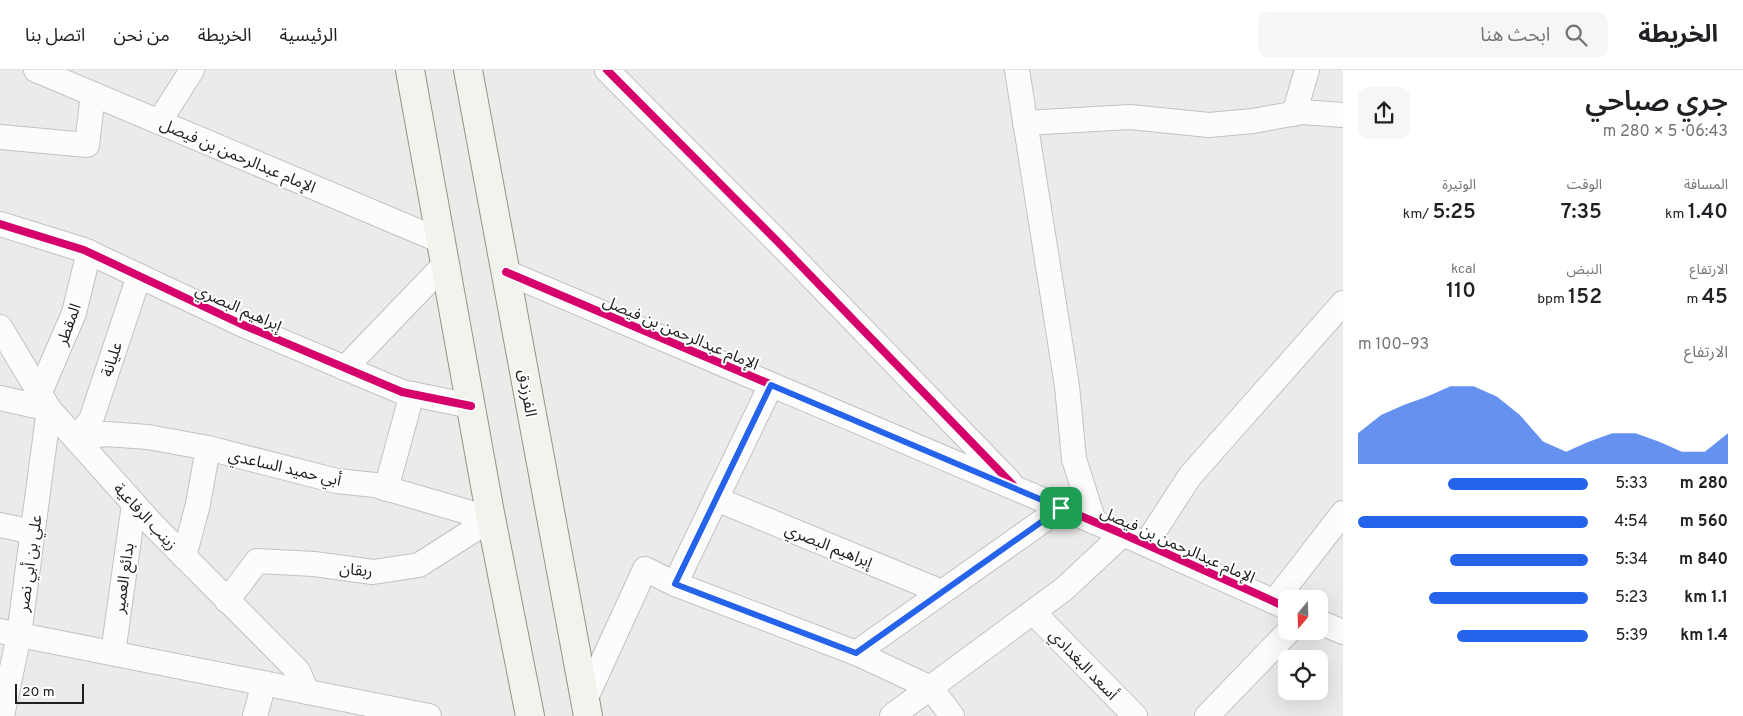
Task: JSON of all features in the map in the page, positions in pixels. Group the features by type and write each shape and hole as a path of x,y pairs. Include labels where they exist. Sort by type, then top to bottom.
{"main road":[{"path":"410,70 491,519 530,716"},
{"name":"الفرزدق","path":"468,70 591,712"}],"street":[{"name":"الإمام عبدالرحمن بن فيصل","path":"36,70 159,122 443,252"},
{"path":"159,122 192,70"},
{"path":"607,70 778,242 1017,489"},
{"path":"1017,70 1067,386 1074,459 1094,522"},
{"path":"1294,114 1307,70"},
{"path":"0,137 87,145 93,94"},
{"path":"1025,123 1130,117 1209,125 1253,121 1302,112 1343,115"},
{"name":"إبراهيم البصري","path":"0,224 89,252 241,324 402,392 471,406"},
{"name":"المقطر","path":"45,400 74,313 89,252"},
{"path":"345,368 443,252"},
{"name":"الإمام عبدالرحمن بن فيصل","path":"506,272 1123,534 1278,603"},
{"name":"عليانة","path":"76,438 90,420 138,276"},
{"path":"1146,544 1190,476 1343,303"},
{"name":"زينب الرفاعية","path":"0,327 45,400 76,438 184,557 298,671 307,692"},
{"path":"675,584 771,385"},
{"path":"386,489 412,394"},
{"path":"0,398 45,400"},
{"name":"علي بن أبي نصر","path":"2,716 9,633 33,532 45,400"},
{"name":"أبي حميد الساعدي","path":"76,438 106,434 148,437 208,448 337,481 375,485 491,519"},
{"path":"184,557 198,504 208,448"},
{"name":"إبراهيم البصري","path":"716,499 942,592"},
{"name":"بدائع العمير","path":"113,653 134,504"},
{"path":"856,653 1061,508"},
{"path":"1290,590 1343,513"},
{"name":"ربقان","path":"227,601 257,561 314,564 373,572 419,565 491,519"},
{"path":"0,525 33,532"},
{"path":"892,716 1064,589 1123,534"},
{"path":"591,712 645,569 675,584 856,653 931,688 952,716"},
{"name":"أسعد البغدادي","path":"1034,612 1122,711"},
{"path":"1328,626 1343,632"},
{"path":"9,633 307,692 374,711 429,716"},
{"path":"1208,716 1280,640"},
{"path":"255,716 264,683"}],"cycle path":[{"path":"607,70 778,242 1013,485"},
{"path":"0,224 84,250 241,324 402,392 471,406"},
{"path":"506,272 1123,534 1278,603"}],"route":[{"path":"771,385 1061,508 856,653 675,584 771,385"}]}
